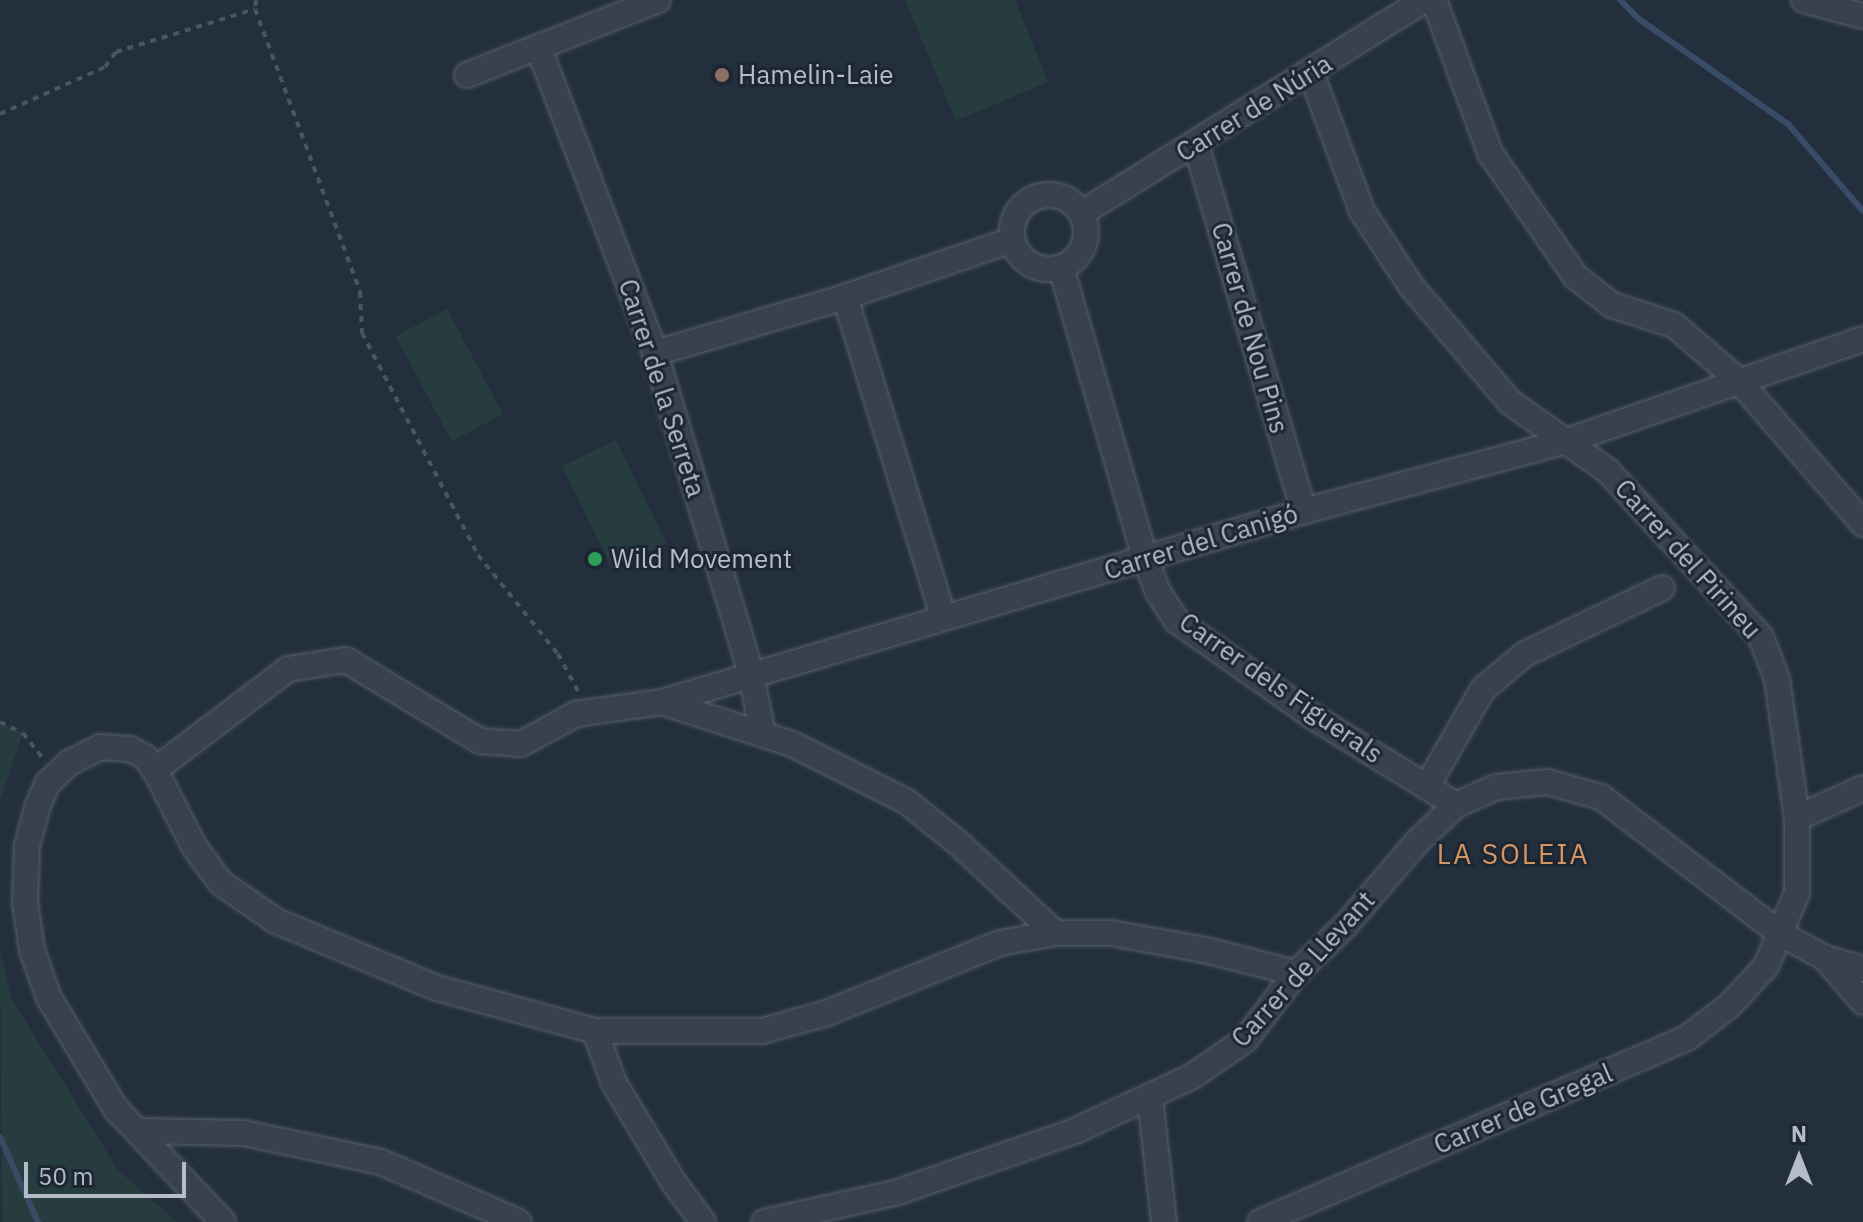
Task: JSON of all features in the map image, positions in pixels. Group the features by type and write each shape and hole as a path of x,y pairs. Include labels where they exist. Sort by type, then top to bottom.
{"street":[{"path":"467,75 658,0"},
{"name":"Carrer de Núria","path":"1082,213 1196,145 1424,0"},
{"path":"1434,0 1490,153 1576,277 1612,305 1674,325 1738,380 1863,524"},
{"path":"1804,0 1863,16"},
{"name":"Carrer de la Serreta","path":"539,49 655,353 751,674 763,734"},
{"name":"Carrer del Pirineu","path":"1311,73 1362,211 1411,286 1510,402 1608,471 1761,637 1777,679 1797,818 1797,893 1781,934"},
{"name":"Carrer de Nou Pins","path":"1196,145 1304,511"},
{"path":"1054,194 1066,198 1082,213 1086,224 1085,242 1076,259 1061,267 1034,266 1024,260 1012,240 1014,217 1031,199 1054,194"},
{"path":"655,353 845,297 1012,240"},
{"name":"Carrer dels Figuerals","path":"1061,267 1145,558 1158,592 1177,621 1312,716 1456,805"},
{"path":"845,297 944,618"},
{"path":"1738,380 1863,339"},
{"name":"Carrer del Canigó","path":"576,714 662,702 1304,511 1564,442 1738,380"},
{"path":"1427,786 1483,689 1525,654 1662,588"},
{"path":"155,770 288,669 346,660 480,741 521,744 576,714"},
{"path":"662,702 763,734 852,772 906,801 956,841 1055,933"},
{"path":"223,1222 116,1109 49,998 32,950 25,903 27,846 38,805 48,783 56,775 69,763 100,747 130,749 145,757 155,770 195,848 221,883 276,921 437,988 595,1031 762,1031 827,1013 1000,943 1055,933 1111,933 1205,950 1296,973"},
{"name":"Carrer de Llevant","path":"764,1222 895,1193 1075,1131 1191,1077 1245,1040 1296,973 1345,926 1417,842 1456,805 1496,787 1548,782 1601,797 1781,934"},
{"path":"1797,818 1863,788"},
{"path":"1781,934 1825,958 1863,969"},
{"name":"Carrer de Gregal","path":"1260,1222 1687,1038 1730,1005 1766,966 1781,934"},
{"path":"1825,958 1863,1002"},
{"path":"595,1031 614,1083 674,1183 703,1222"},
{"path":"1150,1098 1164,1222"},
{"path":"140,1131 244,1133 381,1162 519,1222"}],"path":[{"path":"256,0 255,9 360,292 362,333 478,555 558,654 578,688 576,714"},
{"path":"0,114 105,67 116,52 255,9"},
{"path":"0,722 23,733 56,775"}],"green space":[{"path":"905,0 1015,0 1048,82 956,121"},
{"path":"447,309 503,414 452,441 396,336"},
{"path":"616,440 666,543 612,570 562,466"},
{"path":"0,722 23,733 0,801"},
{"path":"0,949 11,998 118,1170 177,1222 2,1222"}],"waterway":[{"path":"1620,0 1639,19 1789,125 1863,211"},
{"path":"0,1137 38,1222"}],"place":[{"name":"Hamelin-Laie","path":"722,75"},
{"name":"Wild Movement","path":"595,559"}],"district":[{"name":"LA SOLEIA","path":"1513,854"}]}
